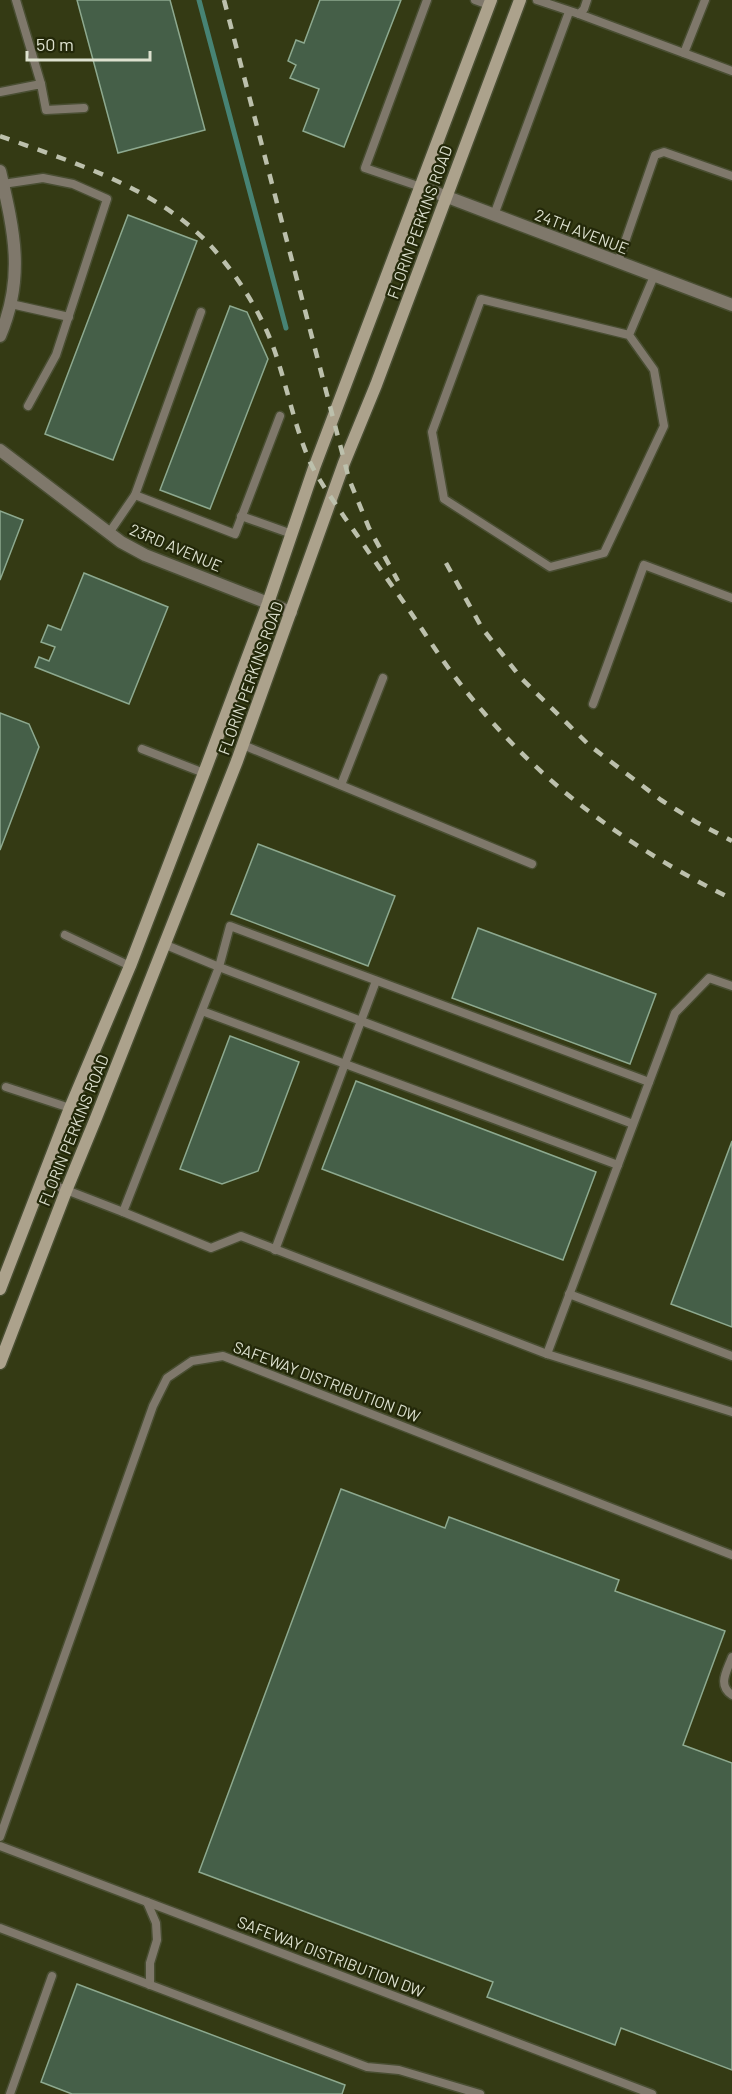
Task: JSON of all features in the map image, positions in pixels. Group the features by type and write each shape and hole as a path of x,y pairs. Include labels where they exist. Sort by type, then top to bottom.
{"main road":[{"name":"FLORIN PERKINS ROAD","path":"0,1363 243,745 344,464 376,385 520,0"},
{"name":"FLORIN PERKINS ROAD","path":"0,1288 70,1108 130,966 204,773 268,603 354,359 490,3"}],"street":[{"path":"0,171 15,238 16,260 11,304 2,329"},
{"name":"24TH AVENUE","path":"421,187 732,305"},
{"name":"23RD AVENUE","path":"1,451 109,534 145,555 291,612"}],"lane":[{"path":"16,0 41,84 46,110 84,108"},
{"path":"421,187 365,168 427,0"},
{"path":"475,0 490,3"},
{"path":"537,0 732,71"},
{"path":"579,14 584,9 587,0"},
{"path":"684,53 705,0"},
{"path":"494,215 569,12"},
{"path":"0,92 41,84"},
{"path":"618,262 655,155 664,152 732,176"},
{"path":"3,190 43,178 73,184 107,199 56,355 28,406"},
{"path":"629,335 654,276"},
{"path":"481,300 629,335 654,370 664,426 604,553 550,567 444,499 432,432 481,300"},
{"path":"11,304 69,317"},
{"path":"109,534 135,495 201,312"},
{"path":"135,495 235,534 280,416"},
{"path":"242,516 291,534"},
{"path":"593,704 644,565 732,598"},
{"path":"340,785 384,678"},
{"path":"243,745 532,864"},
{"path":"142,749 204,773"},
{"path":"123,1212 219,967 230,926 649,1082"},
{"path":"65,935 130,966"},
{"path":"166,945 633,1124"},
{"path":"547,1354 675,1013 710,978 732,986"},
{"path":"275,1250 376,981"},
{"path":"202,1011 618,1165"},
{"path":"6,1087 70,1108"},
{"path":"43,1181 211,1248 241,1236 547,1354 732,1412"},
{"path":"569,1294 732,1356"},
{"name":"SAFEWAY DISTRIBUTION DW","path":"0,1837 153,1406 167,1378 192,1360 223,1356 732,1555"},
{"path":"732,1657 723,1683 725,1690 732,1695"},
{"name":"SAFEWAY DISTRIBUTION DW","path":"0,1846 652,2094"},
{"path":"147,1902 156,1923 157,1940 150,1963 150,1985"},
{"path":"0,1929 367,2067 399,2070 480,2094"},
{"path":"10,2094 52,1976"}],"shaded area":[{"path":"0,0 732,0 732,2094 0,2094"}],"building":[{"path":"77,0 170,0 205,130 118,153"},
{"path":"320,0 401,0 344,147 303,131 319,89 290,78 296,65 288,61 296,40 304,43"},
{"path":"128,215 197,241 113,460 45,434"},
{"path":"230,306 247,312 268,359 210,509 160,490"},
{"path":"0,511 23,520 0,580"},
{"path":"84,573 168,607 129,704 35,667 39,657 49,661 55,647 41,642 48,625 61,630"},
{"path":"0,713 29,724 39,747 0,850"},
{"path":"258,844 395,896 368,966 231,914"},
{"path":"478,928 656,994 630,1064 452,998"},
{"path":"230,1036 299,1062 258,1171 222,1184 180,1169"},
{"path":"356,1081 596,1172 563,1260 322,1169"},
{"path":"732,1141 732,1327 671,1304"},
{"path":"341,1489 445,1528 449,1517 619,1580 615,1591 725,1631 683,1745 732,1763 732,2070 621,2028 615,2045 487,1997 493,1982 199,1872"},
{"path":"77,1984 345,2085 342,2094 72,2094 41,2082"}],"waterway":[{"path":"199,0 286,328"}],"railway":[{"path":"224,0 349,479 369,528 398,581"},
{"path":"0,136 84,167 138,191 163,206 209,244 244,289 259,315 271,341 310,462 345,518 455,677 514,746 580,804 615,831 652,855 732,899"},
{"path":"446,563 482,628 521,678 589,745 661,800 732,841"}]}
